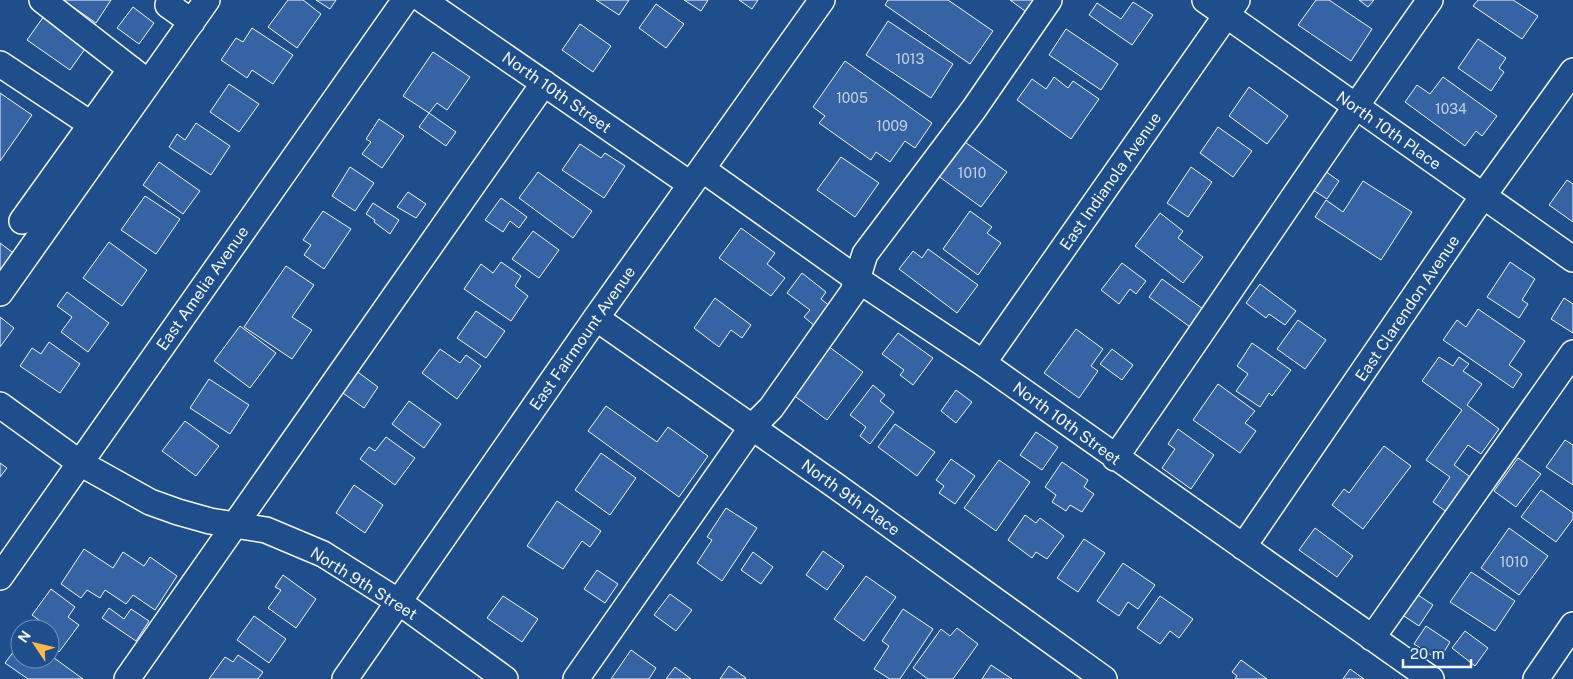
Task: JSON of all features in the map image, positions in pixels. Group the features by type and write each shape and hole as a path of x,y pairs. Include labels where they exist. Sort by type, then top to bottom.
{"street":[{"path":"42,0 140,76"},
{"path":"171,0 168,5 192,22"},
{"path":"0,293 101,131 140,76 192,22 208,0"},
{"name":"East Amelia Avenue","path":"0,577 405,0"},
{"name":"North 10th Street","path":"423,0 544,84 857,279 983,363 1431,679"},
{"name":"East Fairmount Avenue","path":"345,679 596,318 822,0"},
{"path":"576,679 752,427 782,393 853,292 865,254 974,109 1049,0"},
{"name":"North 10th Place","path":"1205,0 1232,7 1355,106 1573,259"},
{"path":"1116,458 1355,106 1430,0"},
{"name":"East Indianola Avenue","path":"983,363 1232,7"},
{"path":"0,64 101,131"},
{"name":"East Clarendon Avenue","path":"1242,547 1483,196 1573,71"},
{"path":"126,679 544,84"},
{"path":"22,221 101,131"},
{"name":"North 9th Place","path":"596,318 752,427 1104,679"},
{"path":"1372,638 1573,354"},
{"name":"North 9th Street","path":"0,405 80,462 150,502 210,521 266,530 323,554 399,602 505,679"},
{"path":"1536,679 1573,625"}],"building":[{"path":"63,0 111,0 96,23"},
{"path":"288,0 303,0 321,14 297,48 268,27"},
{"path":"316,0 336,0 330,9"},
{"path":"596,0 629,0 619,15"},
{"path":"684,0 708,0 701,11"},
{"path":"739,0 758,0 752,9"},
{"path":"888,0 948,0 993,31 970,64 885,5"},
{"path":"1010,0 1034,0 1025,11"},
{"path":"1316,0 1329,0 1372,29 1351,61 1298,25"},
{"path":"1359,0 1374,0 1368,7"},
{"path":"1478,0 1513,0 1538,16 1522,39 1473,6"},
{"path":"1133,2 1153,15 1132,45 1089,15 1097,3 1121,19"},
{"path":"656,4 684,24 666,48 639,28"},
{"path":"133,7 154,23 139,44 117,28"},
{"path":"44,16 87,46 70,70 27,40"},
{"path":"888,21 953,64 931,98 866,55"},
{"path":"580,24 611,46 593,72 562,50"},
{"path":"252,28 293,55 273,84 252,70 247,78 221,60 236,38 243,42"},
{"path":"1066,29 1118,64 1101,90 1049,55"},
{"path":"1478,39 1506,58 1499,68 1504,72 1491,91 1458,68"},
{"path":"433,52 470,77 447,110 437,103 429,113 403,96"},
{"path":"845,61 932,123 915,148 905,141 890,162 876,152 871,160 819,123 825,116 813,107"},
{"path":"1054,77 1068,88 1073,81 1099,99 1071,139 1017,100 1032,79 1046,89"},
{"path":"1443,77 1497,116 1482,136 1476,131 1465,146 1405,102 1417,85 1430,94"},
{"path":"229,84 259,104 239,132 210,112"},
{"path":"1249,87 1288,116 1267,144 1229,116"},
{"path":"0,93 32,115 0,161"},
{"path":"429,113 456,132 446,146 419,127"},
{"path":"379,119 404,136 382,168 362,154 371,142 366,139"},
{"path":"196,123 230,146 211,175 169,147 177,134 185,140"},
{"path":"1218,127 1252,151 1233,177 1200,153"},
{"path":"962,140 1007,172 981,207 937,175"},
{"path":"580,144 601,158 605,153 625,166 604,198 562,170"},
{"path":"841,157 879,183 855,217 817,190"},
{"path":"159,162 200,191 183,214 143,185"},
{"path":"350,167 374,183 355,211 332,196"},
{"path":"1191,167 1212,182 1188,217 1167,203"},
{"path":"1325,171 1339,181 1327,199 1313,190"},
{"path":"538,172 592,211 573,238 519,198"},
{"path":"1567,180 1573,184 1573,222 1549,205"},
{"path":"1363,181 1412,212 1381,260 1315,217 1326,200 1343,212"},
{"path":"408,192 426,204 416,218 397,207"},
{"path":"145,196 180,219 156,254 121,230"},
{"path":"501,198 527,217 519,228 510,221 503,232 485,220"},
{"path":"373,203 399,220 390,234 366,214"},
{"path":"323,211 351,229 324,269 304,255 311,245 303,240"},
{"path":"970,211 992,227 987,233 1001,243 978,275 943,249"},
{"path":"1160,213 1183,231 1178,238 1203,257 1183,283 1135,246"},
{"path":"741,228 775,253 767,264 785,278 771,296 719,258"},
{"path":"533,231 559,250 539,278 512,259"},
{"path":"109,242 147,270 122,306 83,278"},
{"path":"0,243 16,255 0,278"},
{"path":"928,249 978,285 957,313 899,269 913,251 922,258"},
{"path":"501,262 521,276 515,286 528,296 511,321 464,289 481,264 493,273"},
{"path":"1510,262 1535,279 1522,300 1528,304 1519,318 1487,297"},
{"path":"1122,263 1146,281 1136,294 1130,289 1119,304 1101,290"},
{"path":"286,266 314,285 292,317 312,330 292,359 244,327"},
{"path":"802,273 826,292 821,299 831,307 816,327 804,317 810,310 787,293"},
{"path":"1162,279 1203,309 1190,327 1149,297"},
{"path":"1260,284 1296,311 1285,325 1269,314 1266,318 1246,303"},
{"path":"67,292 109,323 88,352 61,332 72,317 57,306"},
{"path":"715,298 751,325 742,338 731,330 719,347 694,328"},
{"path":"1564,298 1573,304 1573,333 1551,319"},
{"path":"1478,309 1525,341 1509,365 1522,374 1513,388 1443,340 1457,320 1466,327"},
{"path":"476,311 505,331 486,358 457,338"},
{"path":"0,317 14,328 0,347"},
{"path":"1298,320 1326,340 1305,369 1277,349"},
{"path":"240,326 276,353 250,388 214,361"},
{"path":"1076,329 1103,349 1091,366 1098,371 1079,398 1044,373"},
{"path":"898,333 933,358 913,385 900,375 904,370 882,354"},
{"path":"49,342 80,364 60,393 20,366 32,348 41,354"},
{"path":"1252,343 1291,370 1272,396 1269,393 1260,407 1236,391 1248,374 1237,366"},
{"path":"828,346 863,372 827,420 792,394"},
{"path":"440,349 460,363 466,355 481,366 457,399 422,373"},
{"path":"1112,349 1133,365 1122,380 1100,364"},
{"path":"1439,357 1453,366 1459,357 1469,364 1463,371 1482,384 1467,405 1499,429 1481,454 1468,445 1454,465 1473,479 1448,513 1433,502 1450,477 1426,460 1462,410 1422,381"},
{"path":"355,370 378,387 364,408 340,391"},
{"path":"209,379 249,405 230,434 190,408"},
{"path":"1218,384 1255,411 1245,423 1256,431 1240,453 1193,420"},
{"path":"873,385 885,395 880,401 894,412 870,444 860,436 866,427 850,415"},
{"path":"956,390 972,402 956,423 941,411"},
{"path":"409,401 441,424 424,448 392,424"},
{"path":"606,406 657,442 668,427 708,456 679,497 588,431"},
{"path":"185,421 219,446 196,476 162,451"},
{"path":"895,424 935,452 917,476 878,447"},
{"path":"1178,429 1214,455 1191,489 1162,468 1175,449 1168,444"},
{"path":"1036,432 1058,447 1042,470 1020,455"},
{"path":"386,437 415,458 395,485 360,459 369,447 375,451"},
{"path":"1565,440 1573,445 1573,485 1546,467"},
{"path":"1384,446 1411,466 1363,529 1332,505 1344,489 1349,493"},
{"path":"601,453 636,478 610,515 575,490"},
{"path":"1518,458 1541,474 1516,507 1494,491"},
{"path":"951,459 975,476 955,504 939,493 944,486 936,480"},
{"path":"999,460 1030,482 996,531 964,508"},
{"path":"1062,462 1088,480 1084,487 1094,494 1082,512 1070,505 1066,511 1052,502 1056,495 1045,487"},
{"path":"0,463 7,468 0,477"},
{"path":"354,485 383,505 365,533 336,513"},
{"path":"1541,490 1573,513 1573,519 1556,542 1521,517"},
{"path":"557,501 601,531 590,547 582,541 563,569 527,546"},
{"path":"726,508 757,528 722,581 697,563 712,540 707,537"},
{"path":"1025,515 1036,523 1040,518 1064,536 1047,559 1036,552 1032,558 1008,540"},
{"path":"1315,528 1353,556 1337,577 1299,550"},
{"path":"1509,528 1548,556 1519,595 1481,568"},
{"path":"1084,539 1105,553 1078,592 1057,578"},
{"path":"84,549 113,568 123,552 144,566 150,557 177,576 155,610 133,595 126,604 105,590 100,598 87,590 81,598 61,584"},
{"path":"823,551 844,566 827,590 806,575"},
{"path":"753,552 773,567 761,584 741,570"},
{"path":"1123,563 1155,585 1138,609 1128,602 1119,616 1097,601"},
{"path":"597,570 618,584 605,603 584,589"},
{"path":"1471,572 1515,601 1495,631 1450,602"},
{"path":"283,575 316,599 296,628 268,608 281,590 275,587"},
{"path":"866,576 896,597 864,641 834,619"},
{"path":"51,589 75,607 68,617 79,625 60,651 60,619 37,619 32,615"},
{"path":"1415,593 1433,605 1419,626 1401,614"},
{"path":"670,594 692,610 676,631 654,615"},
{"path":"503,596 538,619 522,642 487,618"},
{"path":"1160,596 1193,619 1179,638 1170,631 1160,644 1137,628"},
{"path":"109,608 124,619 131,609 149,621 136,641 102,618"},
{"path":"903,609 933,629 900,679 890,679 874,669 889,646 882,641"},
{"path":"254,616 286,639 269,663 237,640"},
{"path":"1426,626 1450,642 1439,660 1414,644"},
{"path":"957,628 978,644 953,679 928,679 913,668 941,629 950,636"},
{"path":"1465,631 1488,648 1475,666 1452,648"},
{"path":"631,650 656,668 649,679 611,679"},
{"path":"238,655 263,672 258,679 209,679 225,657 233,662"},
{"path":"10,656 10,666 5,663"},
{"path":"1241,660 1267,679 1235,679 1237,676 1232,672"},
{"path":"60,662 83,679 28,679 14,669 60,669"},
{"path":"991,665 1012,679 982,679"},
{"path":"729,666 746,678 720,679"},
{"path":"675,667 691,679 666,679"},
{"path":"1350,669 1364,679 1343,679"}]}
